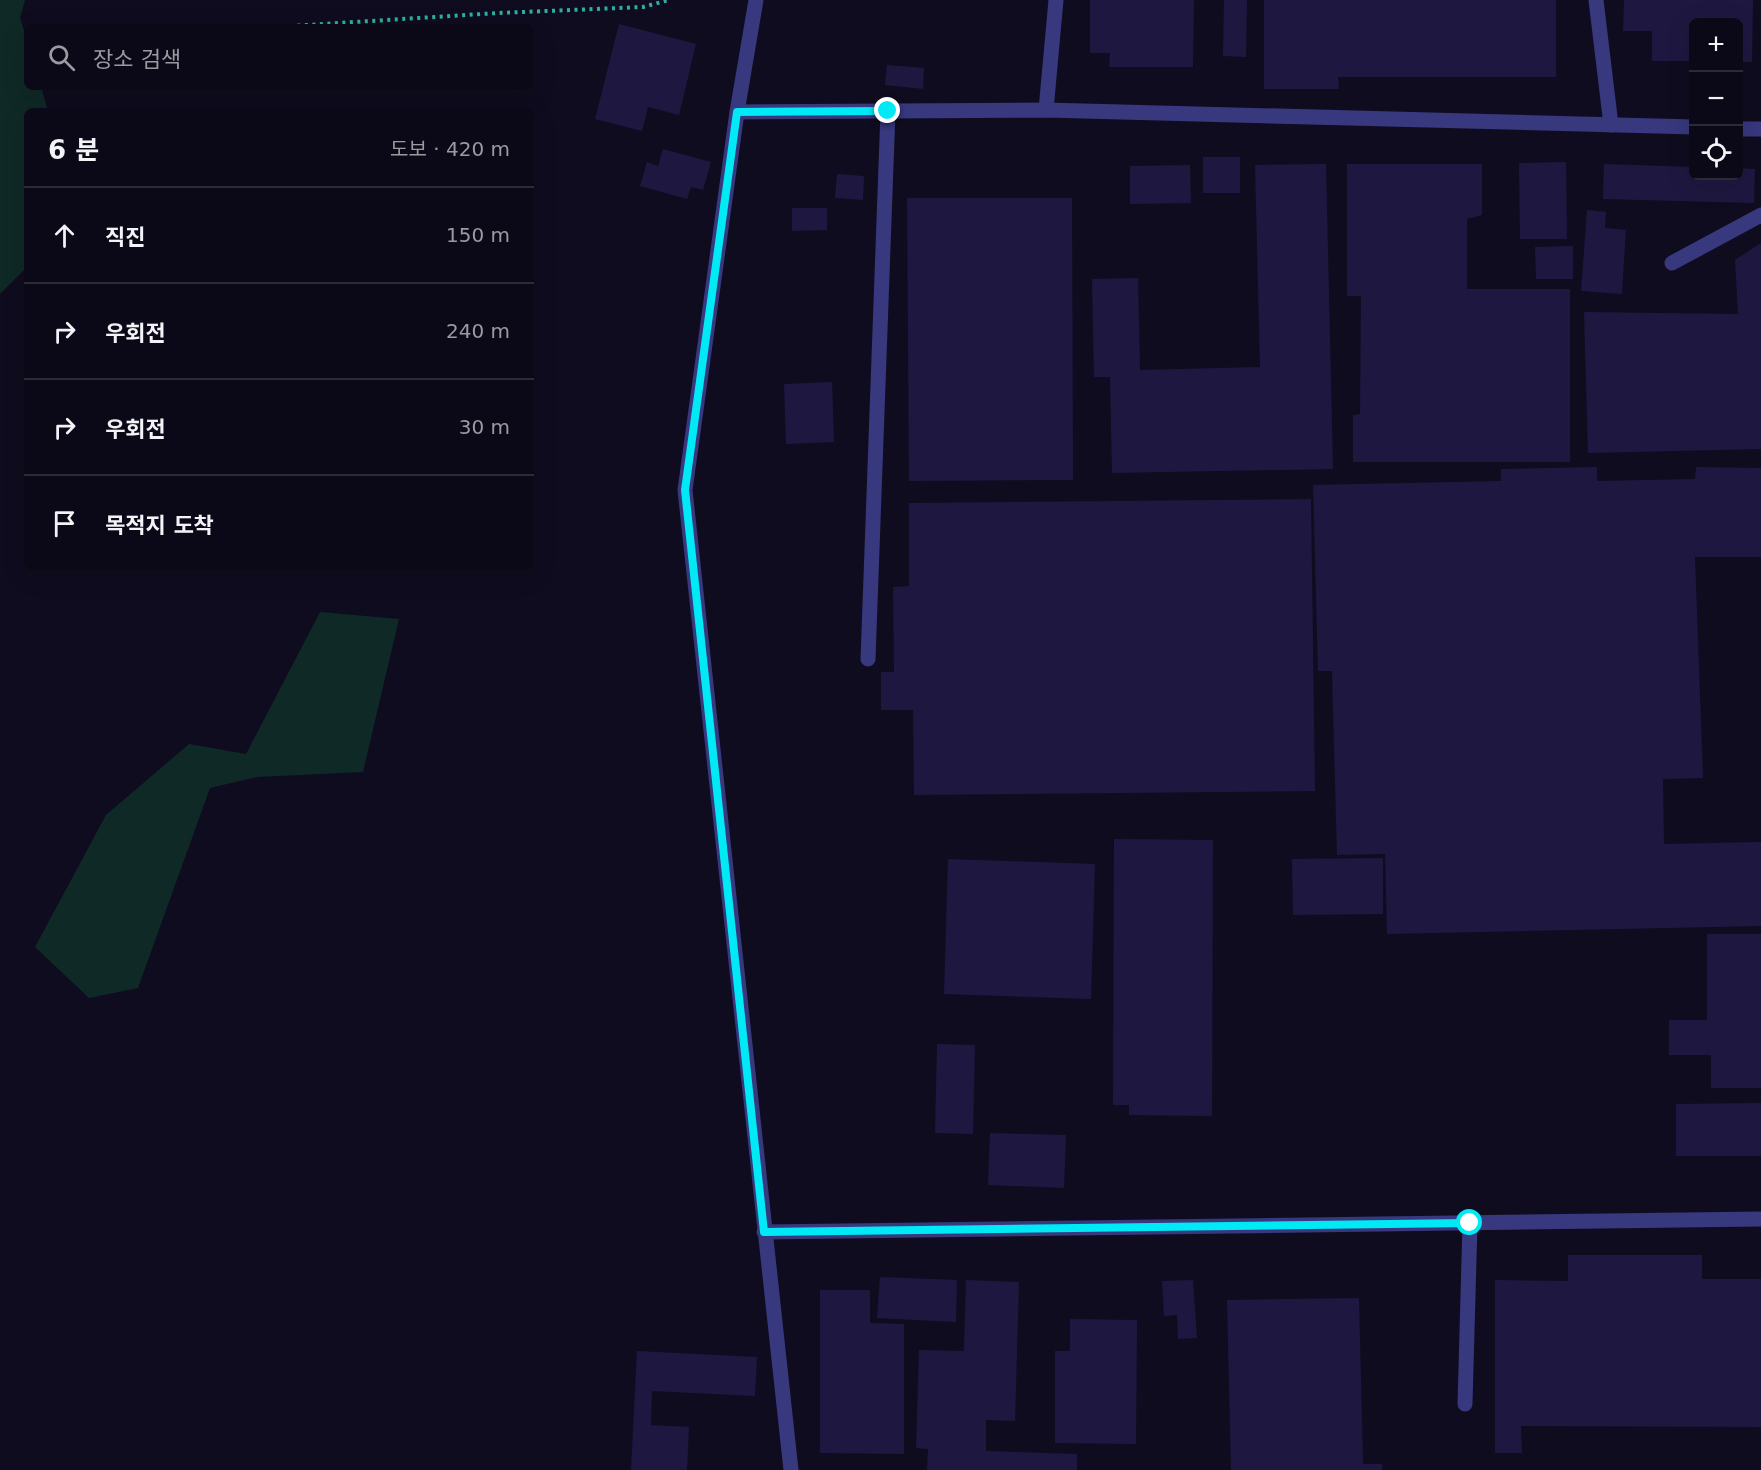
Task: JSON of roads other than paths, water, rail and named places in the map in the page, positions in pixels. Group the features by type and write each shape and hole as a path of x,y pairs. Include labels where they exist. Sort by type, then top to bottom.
{"street":[{"path":"756,0 737,112 685,490 791,1470"},
{"path":"1046,110 1056,0"},
{"path":"1596,0 1611,124"},
{"path":"737,112 1046,110 1689,127"},
{"path":"868,659 888,111"},
{"path":"1743,129 1761,129"},
{"path":"1672,263 1761,215"},
{"path":"764,1232 1761,1219"},
{"path":"1465,1404 1470,1223"}]}
